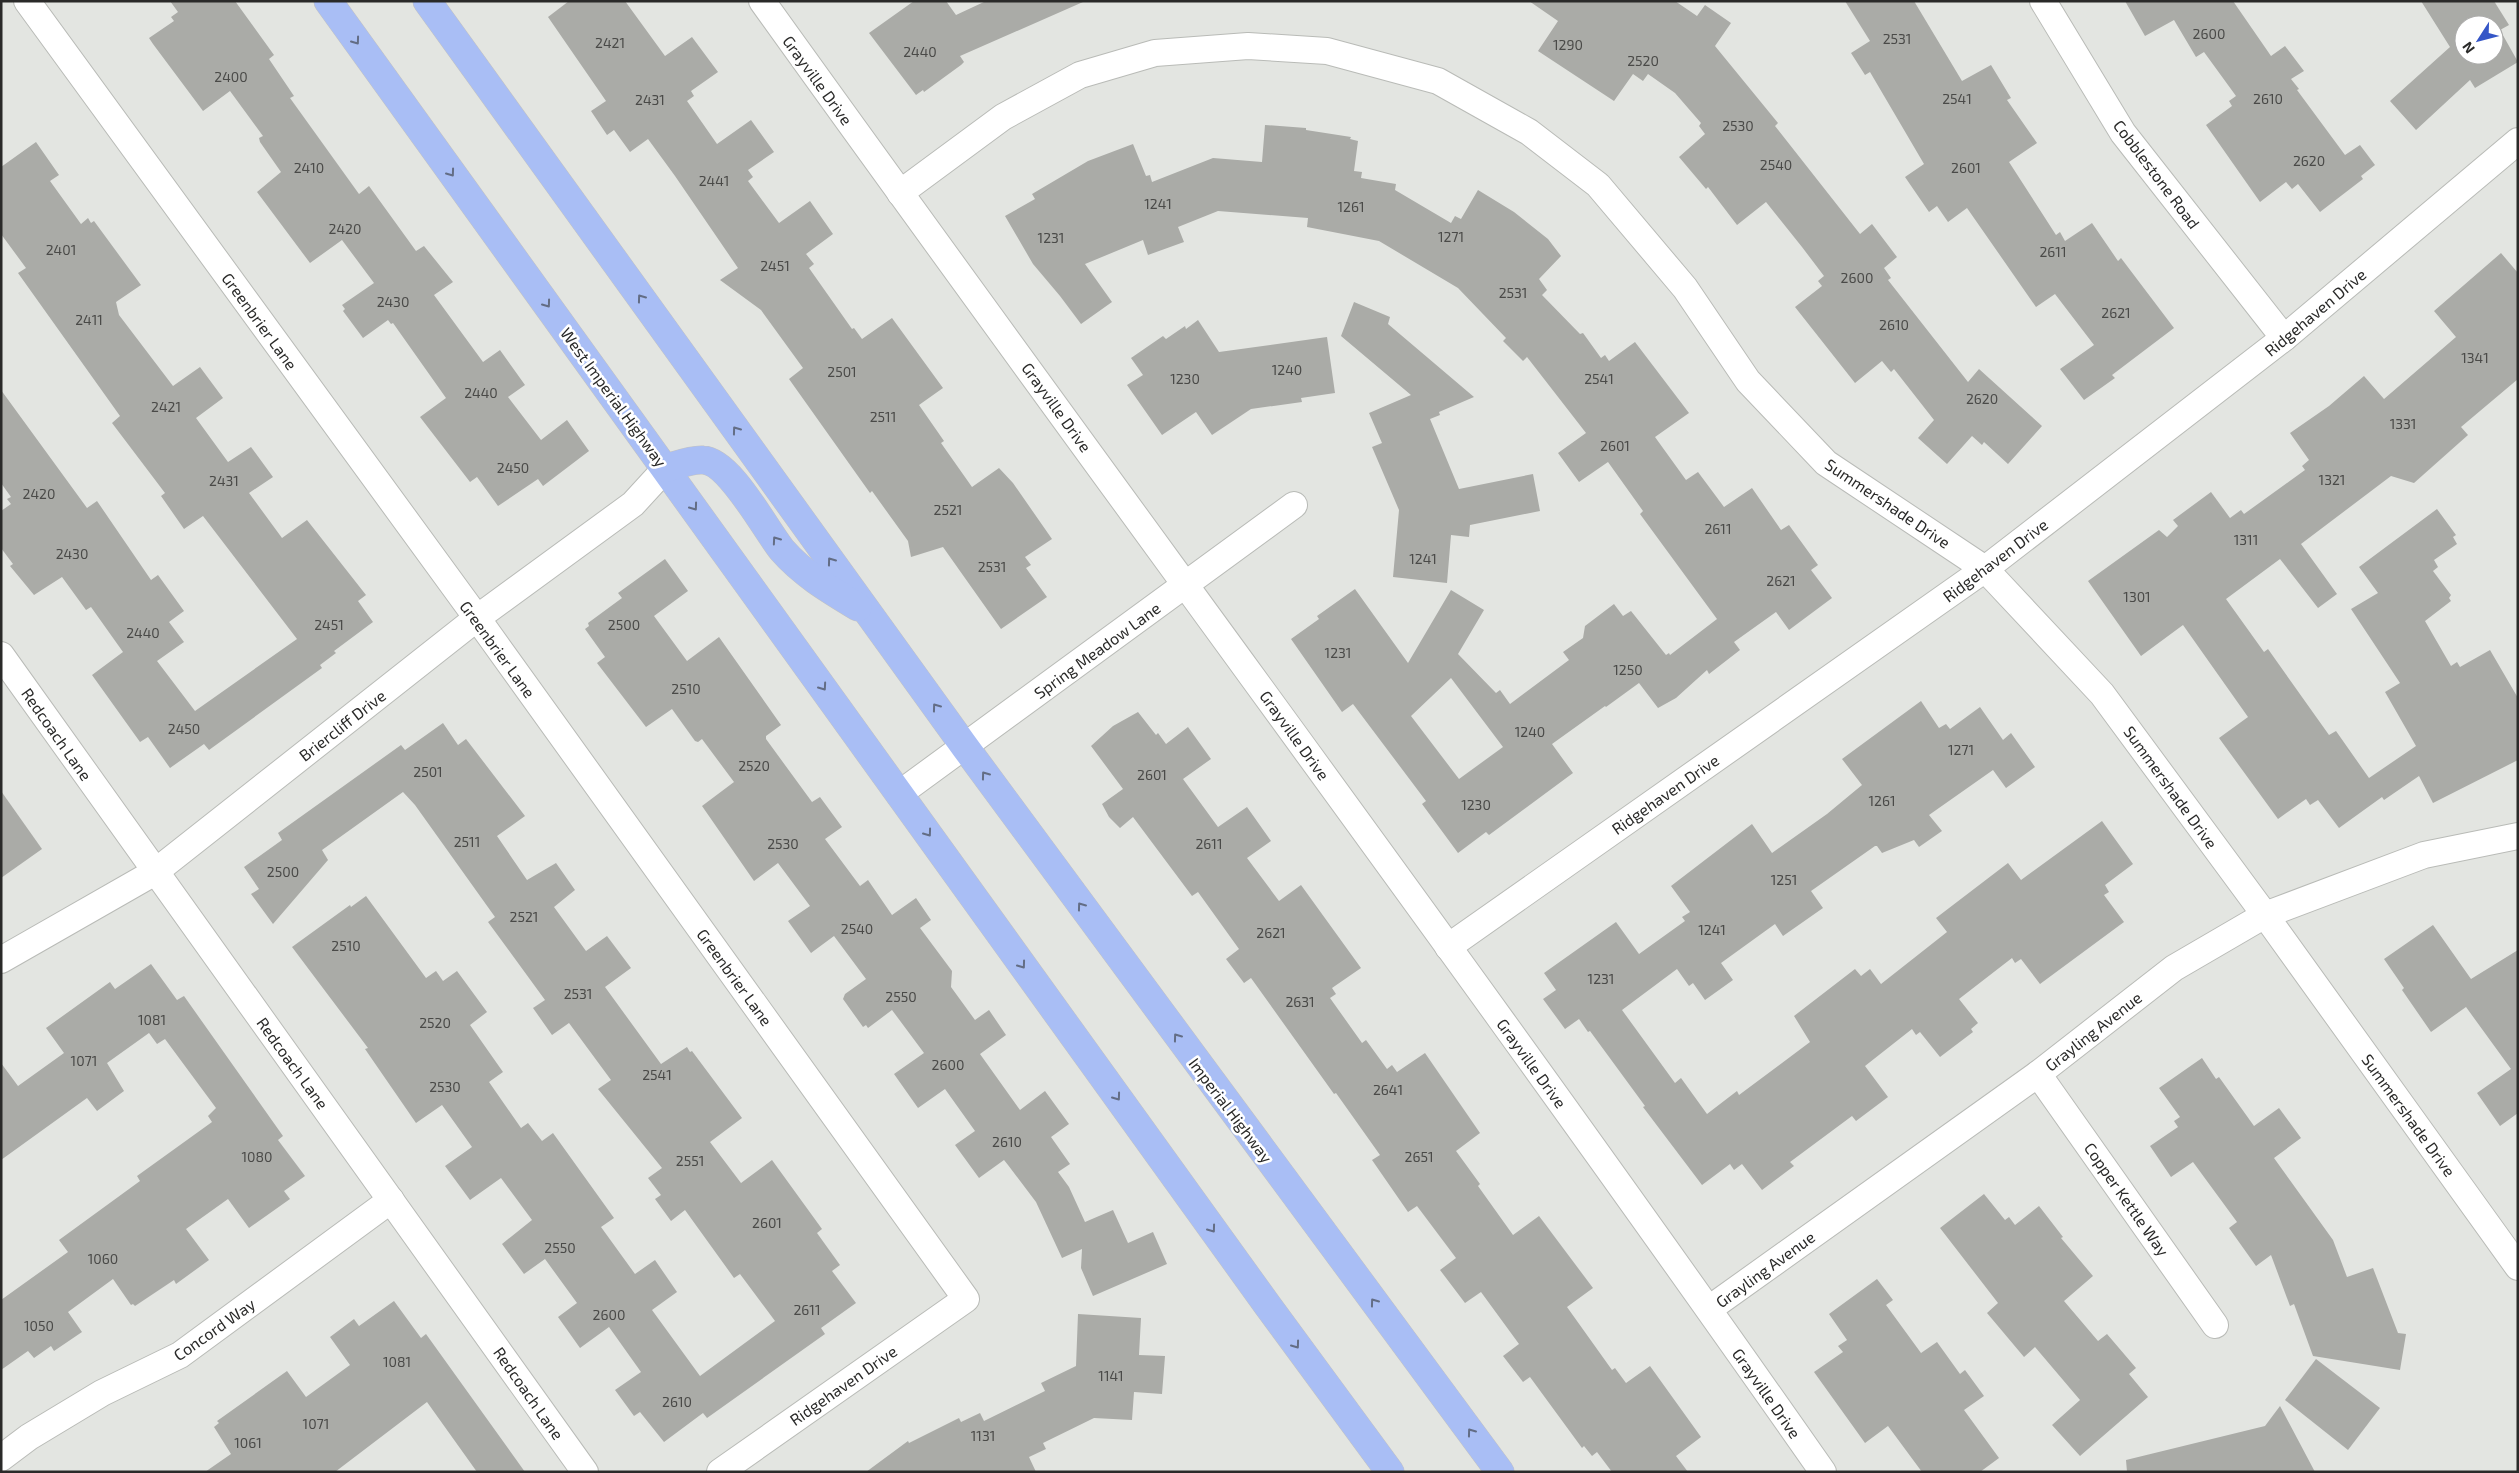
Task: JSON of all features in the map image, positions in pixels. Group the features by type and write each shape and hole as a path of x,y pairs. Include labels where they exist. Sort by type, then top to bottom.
{"main road":[{"name":"West Imperial Highway","path":"328,1 899,794"},
{"path":"427,1 964,747"},
{"path":"666,468 704,460 722,469 734,481 782,550 813,580 868,613"},
{"name":"Imperial Highway","path":"964,747 1500,1472"},
{"path":"899,794 1390,1472"}],"street":[{"name":"Greenbrier Lane","path":"27,1 477,618 966,1299"},
{"name":"Grayville Drive","path":"762,1 1448,947 1709,1309 1823,1472"},
{"name":"Cobblestone Road","path":"2043,1 2122,133 2284,338"},
{"name":"Summershade Drive","path":"900,193 1003,117 1080,75 1155,53 1248,46 1327,51 1438,81 1529,132 1598,185 1685,288 1748,381 1826,463 1985,569 2102,694 2266,915 2518,1267"},
{"name":"Ridgehaven Drive","path":"1448,947 1985,569 2284,338 2518,141"},
{"name":"Briercliff Drive","path":"1,960 155,872 477,618 634,504 666,468"},
{"name":"Spring Meadow Lane","path":"899,794 1294,505"},
{"name":"Redcoach Lane","path":"1,655 585,1472"},
{"name":"Grayling Avenue","path":"1709,1309 2038,1074 2174,968 2266,915 2424,855 2518,836"},
{"name":"Copper Kettle Way","path":"2038,1074 2216,1325"},
{"name":"Concord Way","path":"1,1458 30,1437 102,1393 180,1355 391,1200"},
{"name":"Ridgehaven Drive","path":"720,1472 966,1299"}],"building":[{"path":"170,1 235,1 274,55 269,59 294,96 290,98 359,194 369,186 416,251 424,246 453,282 434,295 483,362 500,350 525,385 508,397 541,440 567,420 589,451 543,486 538,479 498,506 477,477 470,482 420,417 446,398 393,323 391,324 388,320 363,338 343,311 345,309 342,305 374,283 342,240 310,263 257,192 281,172 260,142 259,138 263,136 230,91 203,111 149,38 174,21 171,17 178,12"},
{"path":"569,1 625,1 665,56 692,37 718,72 691,91 694,96 687,101 717,144 751,120 774,152 748,170 753,177 748,181 779,223 810,201 833,234 806,254 814,264 809,268 852,329 854,328 862,339 892,318 943,388 919,405 944,441 941,443 972,487 999,468 1013,483 1052,539 1025,557 1031,565 1026,568 1047,597 1001,629 943,547 911,557 908,541 872,491 870,493 789,379 803,368 761,310 720,280 738,268 675,176 648,139 630,152 614,130 607,135 591,111 606,101 548,17"},
{"path":"914,1 946,1 956,15 986,1 1083,2 960,56 964,62 961,65 924,92 923,90 916,95 869,33"},
{"path":"1529,1 1675,1 1697,16 1705,5 1731,23 1715,46 1778,123 1775,126 1860,234 1872,224 1897,257 1884,268 1891,278 1888,280 1968,382 1979,369 2042,426 2008,464 1984,442 1982,445 1972,436 1947,464 1918,438 1934,420 1894,369 1891,372 1882,361 1855,383 1795,307 1822,286 1818,281 1824,276 1802,247 1766,202 1737,225 1708,187 1706,189 1679,157 1705,134 1699,126 1701,123 1675,93 1648,74 1643,81 1633,74 1614,101 1538,51 1558,21"},
{"path":"1845,1 1914,1 1962,81 1991,65 2011,98 2007,100 2037,143 2009,162 2056,235 2060,232 2065,241 2092,223 2118,261 2121,258 2174,328 2112,375 2115,378 2084,400 2060,369 2094,345 2055,294 2036,307 1967,208 1948,222 1937,206 1929,212 1905,177 1924,164 1870,72 1865,75 1851,53 1870,41"},
{"path":"2125,1 2233,1 2271,56 2285,46 2304,71 2291,79 2345,155 2360,145 2375,165 2361,176 2363,179 2320,212 2298,184 2292,189 2286,182 2260,202 2206,125 2232,106 2229,101 2236,96 2204,52 2196,57 2174,20 2145,36"},
{"path":"2421,1 2494,1 2503,15 2454,15 2454,65 2504,65 2504,37 2518,62 2475,88 2470,80 2416,130 2390,101 2450,47"},
{"path":"2504,17 2509,25 2504,28"},
{"path":"1265,125 1306,128 1306,130 1351,137 1350,139 1358,141 1354,171 1362,172 1361,178 1396,184 1395,190 1451,223 1455,216 1461,219 1478,190 1514,212 1548,239 1561,256 1539,279 1547,290 1542,295 1580,334 1583,333 1601,358 1605,355 1609,361 1635,342 1689,413 1655,437 1686,480 1698,472 1724,507 1752,488 1781,530 1789,525 1818,565 1811,570 1832,598 1789,630 1776,612 1734,642 1740,650 1709,674 1707,670 1676,698 1658,708 1639,683 1605,706 1552,744 1573,773 1489,835 1486,832 1458,853 1422,804 1426,801 1353,704 1342,712 1291,639 1319,619 1317,616 1355,589 1408,663 1451,590 1484,610 1458,654 1496,693 1500,690 1510,704 1569,660 1563,652 1583,638 1585,626 1614,604 1623,616 1631,611 1666,655 1669,653 1670,655 1717,619 1640,514 1643,511 1608,462 1579,482 1558,453 1586,433 1527,357 1523,361 1503,341 1506,338 1458,288 1379,241 1307,227 1308,218 1218,211 1178,227 1184,242 1148,255 1143,240 1085,264 1112,302 1081,324 1033,264 1005,216 1035,199 1032,194 1088,161 1133,144 1146,176 1150,175 1152,182 1213,158 1262,162","holes":["1451,678 1503,747 1459,779 1411,716"]},
{"path":"36,142 59,175 50,181 81,224 88,218 91,223 94,221 141,285 116,302 119,315 173,386 200,367 223,398 196,418 228,462 251,447 273,477 249,493 282,538 307,520 366,595 358,601 373,622 334,651 336,653 320,665 322,668 209,750 204,744 170,768 148,737 140,742 92,675 123,652 91,607 86,610 62,577 34,595 10,566 13,564 1,548 1,511 11,504 7,499 11,497 1,483 1,390 87,508 97,501 151,580 158,575 184,611 169,622 184,642 157,661 195,711 297,639 203,516 184,529 161,496 165,493 112,423 120,416 18,273 26,268 1,234 1,167"},
{"path":"2501,253 2518,273 2518,379 2461,427 2468,435 2414,483 2391,476 2301,544 2337,594 2318,608 2280,559 2226,599 2264,652 2268,649 2329,735 2336,731 2369,778 2416,746 2385,692 2400,683 2351,609 2378,593 2359,567 2437,509 2456,535 2453,537 2457,544 2434,560 2438,567 2433,571 2451,595 2449,598 2451,601 2425,621 2451,666 2457,662 2460,667 2490,650 2518,698 2518,760 2433,803 2419,776 2384,800 2382,797 2339,828 2318,800 2310,805 2306,799 2278,819 2219,738 2248,717 2183,625 2141,656 2088,581 2159,530 2167,537 2178,526 2173,520 2211,492 2230,518 2241,510 2244,514 2305,470 2302,466 2309,460 2290,433 2329,406 2364,376 2384,399 2456,337 2434,311"},
{"path":"1354,302 1390,317 1388,324 1474,397 1439,412 1440,415 1430,419 1459,489 1533,474 1540,511 1470,525 1469,537 1451,535 1447,583 1393,577 1399,510 1372,447 1382,443 1369,413 1411,395 1341,336"},
{"path":"1198,320 1219,352 1327,337 1335,393 1301,398 1302,402 1251,409 1212,435 1196,412 1162,435 1127,385 1143,375 1131,358 1163,336 1166,339 1185,326 1186,329"},
{"path":"665,559 688,591 654,616 687,661 719,637 781,725 766,736 766,739 812,802 820,797 842,827 825,839 860,886 868,880 892,915 916,898 931,920 920,928 952,971 951,987 975,1020 989,1010 1006,1035 980,1054 1020,1110 1045,1091 1069,1124 1051,1137 1070,1164 1058,1172 1069,1187 1085,1222 1113,1210 1128,1243 1153,1232 1167,1264 1093,1296 1081,1268 1082,1249 1062,1258 1036,1202 1004,1160 979,1178 955,1145 975,1131 945,1089 918,1108 894,1074 924,1053 892,1010 868,1028 866,1025 863,1027 843,999 845,994 866,979 834,936 811,953 788,921 810,906 778,863 754,881 702,806 734,782 702,739 698,742 695,741 672,709 646,727 597,663 605,657 585,629 589,626 588,623 622,598 618,593"},
{"path":"1921,701 1939,728 1946,724 1950,729 1980,707 2003,740 2011,733 2035,767 2006,788 1993,770 1929,815 1942,831 1919,847 1914,840 1882,853 1875,846 1811,891 1823,908 1783,936 1775,924 1721,963 1733,980 1705,1000 1693,983 1689,986 1677,969 1622,1010 1675,1083 1681,1078 1707,1114 1737,1091 1739,1095 1810,1042 1794,1016 1855,969 1861,976 1870,969 1881,984 1947,932 1936,918 2008,863 2021,880 2102,821 2133,864 2105,885 2109,892 2104,895 2124,922 2040,984 2021,959 2015,963 2012,958 1959,999 1978,1023 1971,1029 1973,1032 1940,1057 1920,1032 1916,1035 1912,1029 1865,1066 1888,1097 1856,1121 1852,1116 1790,1162 1794,1166 1762,1190 1742,1164 1734,1170 1730,1164 1702,1185 1643,1107 1645,1106 1590,1031 1588,1032 1579,1019 1565,1029 1543,999 1556,990 1544,973 1616,922 1639,954 1685,921 1682,917 1690,912 1671,886 1752,824 1772,853 1827,814 1862,785 1842,759"},
{"path":"1138,712 1156,735 1158,733 1166,744 1188,727 1211,759 1183,779 1218,827 1247,807 1271,841 1247,858 1279,901 1301,885 1361,968 1332,988 1336,994 1330,998 1362,1043 1366,1040 1387,1069 1392,1065 1397,1072 1425,1053 1480,1133 1456,1151 1513,1235 1539,1216 1593,1288 1567,1307 1612,1370 1615,1368 1626,1383 1650,1366 1701,1437 1676,1456 1688,1472 1612,1472 1597,1452 1592,1456 1584,1446 1582,1448 1530,1377 1523,1382 1503,1356 1519,1344 1481,1292 1465,1303 1440,1270 1456,1258 1417,1206 1408,1212 1372,1160 1380,1155 1336,1093 1334,1094 1251,978 1244,983 1226,959 1239,949 1198,892 1192,896 1133,817 1120,828 1109,817 1102,804 1123,789 1091,746 1113,726"},
{"path":"443,723 458,745 466,739 525,816 497,836 527,880 556,863 575,890 554,907 586,951 607,936 631,968 605,987 661,1064 687,1047 690,1052 692,1051 742,1118 710,1142 741,1183 772,1160 822,1229 817,1233 840,1265 832,1271 856,1303 821,1328 825,1334 707,1418 703,1413 664,1442 640,1412 634,1416 615,1390 641,1372 609,1327 580,1348 558,1317 577,1303 545,1259 524,1274 502,1244 532,1220 501,1178 470,1200 445,1166 472,1147 442,1105 416,1123 365,1049 368,1048 292,947 350,905 351,907 366,896 426,978 436,971 443,981 457,971 487,1012 470,1025 503,1072 489,1082 521,1128 528,1123 542,1141 553,1133 614,1218 601,1227 635,1274 655,1260 677,1292 652,1310 700,1376 775,1321 740,1274 734,1278 685,1210 671,1221 655,1199 661,1195 648,1178 662,1168 598,1089 611,1080 569,1023 552,1035 533,1008 545,1000 488,922 495,917 415,805 403,792 322,850 328,860 273,924 251,894 259,889 244,867 282,840 278,833 401,745 405,750"},
{"path":"1,791 42,849 1,878"},
{"path":"2433,925 2471,979 2518,950 2518,1113 2500,1126 2477,1093 2511,1069 2466,1007 2431,1032 2402,990 2404,988 2384,959"},
{"path":"151,964 177,1000 184,996 283,1136 278,1140 305,1176 284,1191 290,1199 249,1228 228,1199 186,1229 209,1260 176,1284 174,1280 135,1306 131,1305 113,1279 68,1312 82,1332 54,1351 51,1346 34,1358 28,1351 1,1370 1,1300 68,1252 59,1240 140,1181 137,1176 212,1122 208,1116 216,1108 165,1039 157,1044 149,1033 107,1063 124,1091 97,1111 87,1098 1,1160 1,1063 18,1086 64,1053 46,1028 110,982 115,989"},
{"path":"2202,1058 2216,1079 2219,1077 2254,1126 2279,1108 2301,1138 2274,1158 2333,1240 2347,1277 2373,1268 2398,1333 2406,1334 2400,1370 2313,1356 2294,1304 2290,1306 2271,1255 2256,1266 2229,1228 2237,1222 2193,1162 2171,1177 2150,1146 2178,1127 2174,1121 2180,1117 2159,1088"},
{"path":"1984,1194 2005,1220 2009,1217 2015,1225 2039,1206 2063,1237 2061,1238 2093,1276 2064,1301 2098,1341 2107,1334 2136,1368 2129,1374 2148,1397 2080,1456 2052,1425 2080,1400 2035,1347 2024,1357 1987,1313 1998,1303 1940,1228"},
{"path":"1877,1279 1893,1300 1886,1305 1921,1353 1937,1342 1960,1374 1965,1370 1984,1396 1964,1410 1999,1458 1980,1472 1922,1472 1888,1426 1865,1443 1814,1372 1843,1352 1838,1346 1847,1340 1829,1314"},
{"path":"394,1301 421,1338 426,1334 525,1472 477,1472 427,1402 335,1472 205,1472 231,1454 214,1427 219,1423 217,1421 287,1371 306,1397 350,1365 330,1337 354,1319 359,1326"},
{"path":"1078,1314 1141,1318 1139,1355 1165,1356 1162,1394 1134,1392 1132,1420 1094,1418 1043,1443 1046,1449 1029,1457 1036,1472 866,1472 908,1441 909,1443 959,1418 961,1422 980,1413 984,1421 1045,1391 1041,1383 1076,1366"},
{"path":"2316,1359 2380,1408 2348,1450 2285,1400"},
{"path":"2280,1406 2315,1472 2127,1472 2126,1460 2265,1426"}]}
